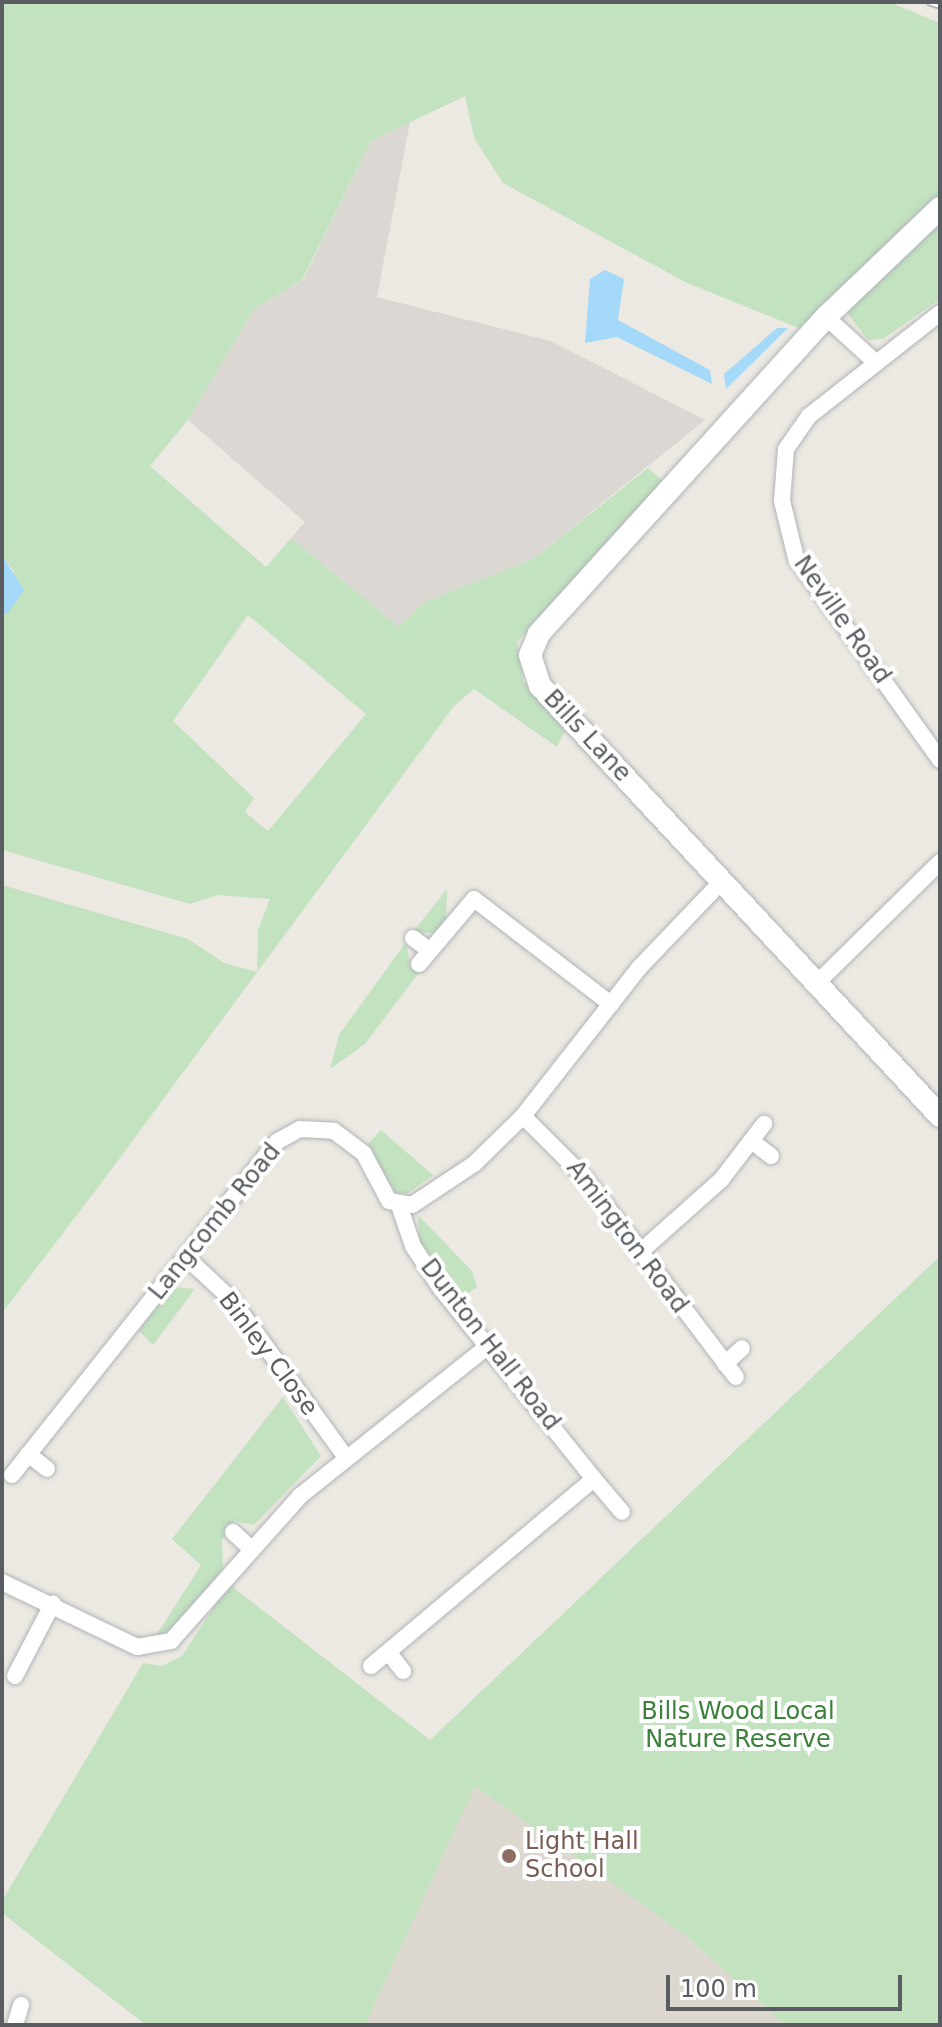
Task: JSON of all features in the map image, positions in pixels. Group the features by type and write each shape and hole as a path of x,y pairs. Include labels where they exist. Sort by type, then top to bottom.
{"street":[{"name":"Bills Lane","path":"940,208 826,317 539,634 530,655 540,686 819,981 940,1116"},
{"name":"Neville Road","path":"939,314 874,361 809,416 786,449 785,530 796,558 940,760"},
{"path":"826,317 874,361"},
{"path":"819,981 940,862"},
{"path":"399,1205 412,1205 474,1164 523,1116 611,1004 723,880"},
{"path":"413,938 424,957 474,899 611,1004"},
{"name":"Amington Road","path":"523,1116 584,1177 730,1370 742,1348"},
{"path":"639,1253 668,1232 753,1142 764,1124"},
{"name":"Langcomb Road","path":"12,1475 278,1141 300,1129 334,1131 352,1141 399,1205"},
{"path":"753,1142 771,1156"},
{"name":"Dunton Hall Road","path":"399,1205 413,1246 488,1346 622,1512"},
{"name":"Binley Close","path":"186,1257 232,1300 345,1456"},
{"path":"2,1582 149,1649 184,1632 249,1547 345,1456 398,1423 488,1346"},
{"path":"28,1454 47,1469"},
{"path":"371,1666 594,1479"},
{"path":"233,1532 249,1547"},
{"path":"15,1676 53,1603"},
{"path":"389,1653 403,1671"},
{"path":"15,2025 21,2005"}],"shaded area":[{"path":"410,122 377,297 551,341 705,420 533,559 424,602 399,627 291,538 305,522 188,420 254,309 303,280 371,141"},
{"name":"Light Hall School","path":"475,1785 685,1935 785,2025 365,2025"}],"green space":[{"path":"2,2 889,2 940,23 940,196 799,328 687,283 503,183 474,138 465,96 371,141 302,280 254,309 188,420 150,466 266,567 291,538 399,627 424,602 533,559 648,468 663,481 517,642 523,681 565,730 557,747 474,689 454,706 102,1182 2,1313 2,885 188,939 224,963 257,972 258,930 270,899 218,895 190,904 2,850 2,613 14,571 2,555","holes":["248,615 366,714 268,831 245,812 254,798 173,721"]},
{"path":"940,219 940,299 883,339 868,340 847,313"},
{"path":"447,889 446,919 434,933 413,932"},
{"path":"406,942 410,963 420,971 365,1044 330,1069 339,1035"},
{"path":"381,1130 433,1175 407,1194 395,1192 368,1144"},
{"path":"418,1215 472,1271 477,1287 461,1299 420,1241"},
{"name":"Bills Wood Local Nature Reserve","path":"940,1256 940,2025 785,2025 685,1935 475,1786 365,2025 146,2025 2,1913 2,1901 143,1663 162,1666 182,1656 229,1584 430,1740"},
{"path":"172,1287 195,1289 153,1345 139,1331"},
{"path":"283,1397 321,1456 254,1525 234,1521 222,1540 223,1568 183,1621 154,1639 201,1565 172,1539"}],"water":[{"path":"605,270 624,279 618,320 710,370 712,384 617,337 585,343 590,279"},
{"path":"777,328 788,328 726,389 724,374"},
{"path":"2,555 24,590 7,614 2,613"}],"railway":[{"path":"928,2 940,6"}],"place":[{"name":"Light Hall School","path":"509,1856"}]}
